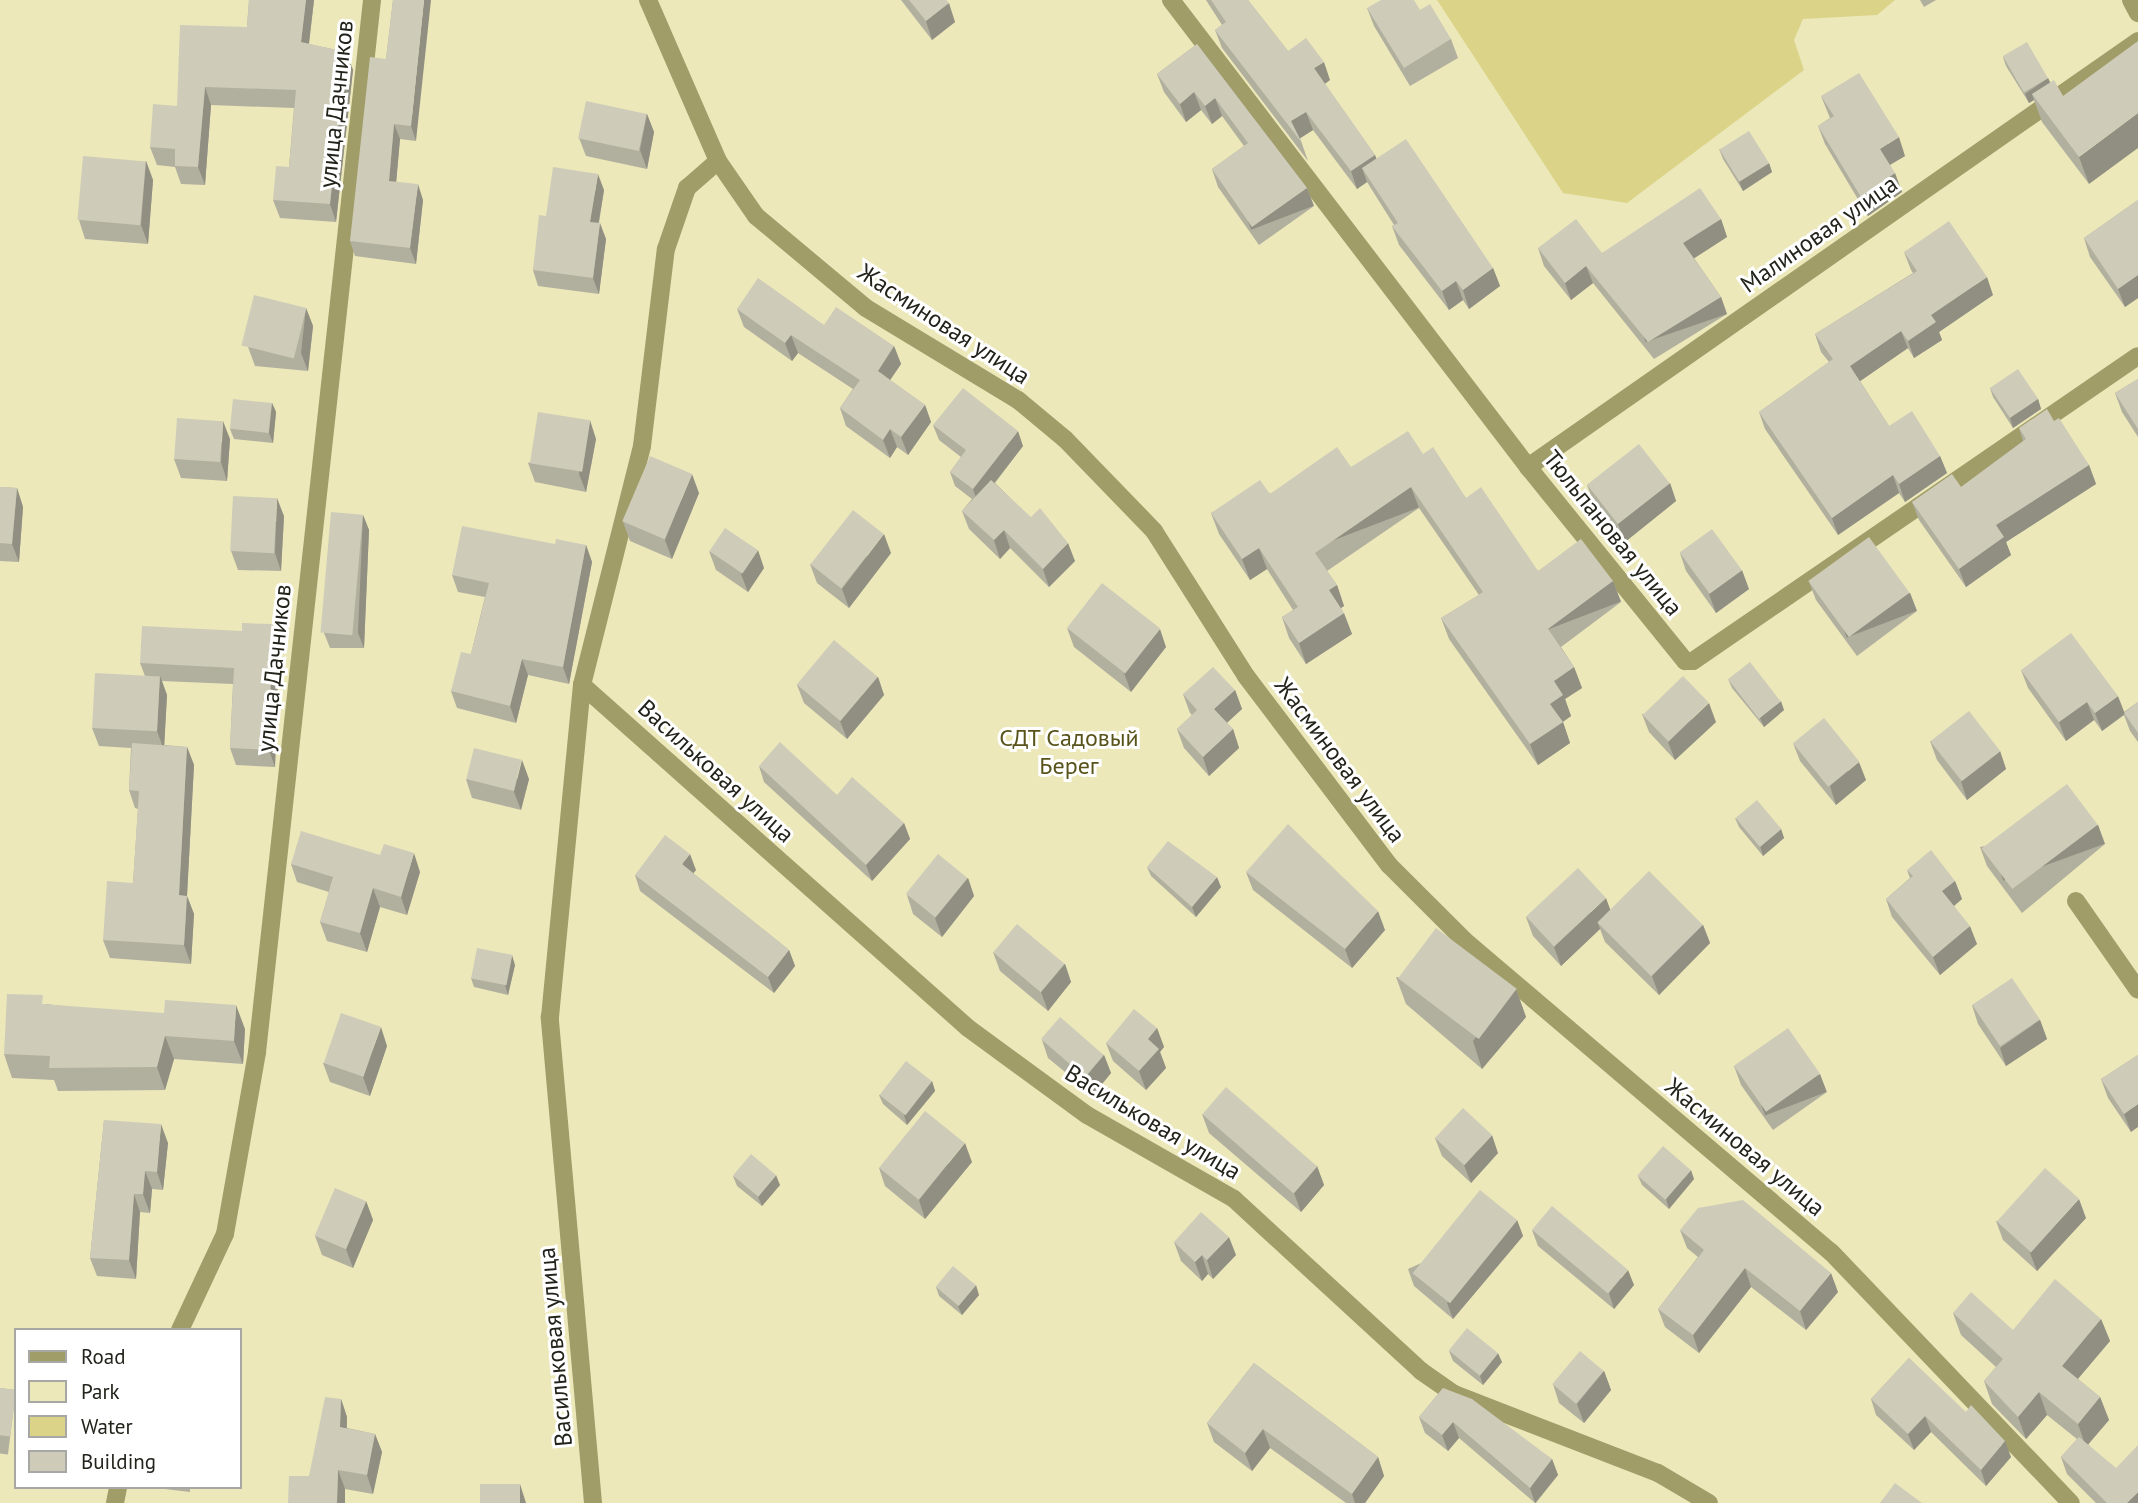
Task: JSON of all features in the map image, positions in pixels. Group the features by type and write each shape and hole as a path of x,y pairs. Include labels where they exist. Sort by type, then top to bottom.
{"street":[{"name":"улица Дачников","path":"181,1328 225,1234 257,1052 372,0"},
{"name":"Жасминовая улица","path":"648,0 718,161 756,216 866,308 1018,400 1065,439 1154,531 1246,676 1388,865 1464,940 1831,1252 2071,1503"},
{"name":"Тюльпановая улица","path":"1171,0 1528,467 1685,661 1693,662 2138,356"},
{"path":"2131,0 2138,13"},
{"name":"Малиновая улица","path":"1528,467 2138,41"},
{"name":"Васильковая улица","path":"593,1503 550,1017 582,685 642,446 673,218 687,188 718,161"},
{"name":"Васильковая улица","path":"582,685 968,1028 1087,1115 1234,1199 1421,1371 1454,1394 1658,1474 1709,1503"},
{"path":"2076,901 2138,990"}],"green space":[{"name":"СДТ Садовый Берег","path":"0,0 2138,0 2138,1503 0,1503"}],"water":[{"path":"1437,0 1895,0 1877,15 1803,19 1794,40 1804,70 1627,203 1563,193"}],"building":[{"path":"249,0 306,0 301,42 346,52 330,204 273,200 276,166 289,167 296,90 205,87 198,167 175,166 175,149 150,147 153,104 177,106 180,25 247,27"},
{"path":"393,0 424,0 411,126 394,124 389,181 418,184 410,248 350,241 370,57 386,59"},
{"path":"909,0 946,0 949,3 926,21"},
{"path":"1211,0 1248,0 1288,51 1306,38 1324,62 1314,68 1375,155 1351,171 1306,112 1291,121 1302,143 1215,30 1226,22"},
{"path":"1381,0 1414,0 1420,10 1430,4 1451,39 1404,68 1367,8"},
{"path":"2138,41 2138,113 2079,157 2032,94 2054,80 2063,96"},
{"path":"2027,42 2048,78 2024,92 2003,56"},
{"path":"1197,44 1307,188 1252,227 1212,169 1248,143 1215,98 1205,106 1194,92 1180,104 1157,74"},
{"path":"1859,73 1899,137 1880,149 1895,173 1861,197 1818,126 1834,116 1821,96"},
{"path":"586,101 647,114 639,151 578,138"},
{"path":"1749,131 1769,163 1739,182 1719,150"},
{"path":"1406,139 1493,268 1463,290 1456,281 1442,291 1392,226 1398,223 1362,168"},
{"path":"83,156 146,161 140,225 77,220"},
{"path":"553,167 598,174 590,222 600,223 593,278 533,270 539,215 546,216"},
{"path":"1700,188 1721,219 1683,243 1721,297 1648,342 1586,266 1565,283 1538,248 1576,219 1602,253"},
{"path":"2138,200 2138,275 2118,289 2084,238"},
{"path":"1949,221 1987,277 1931,315 1936,322 1908,341 1901,331 1850,366 1889,426 1912,411 1940,456 1899,484 1893,475 1832,518 1759,412 1833,359 1815,334 1917,271 1904,252"},
{"path":"758,278 824,325 836,307 894,346 878,371 925,405 901,437 890,429 883,440 840,408 860,380 791,335 785,343 737,309"},
{"path":"254,295 306,308 294,359 241,345"},
{"path":"2018,369 2038,399 2010,418 1990,388"},
{"path":"2138,379 2138,429 2115,393"},
{"path":"963,388 1018,431 973,489 950,472 966,450 933,425"},
{"path":"233,399 272,403 269,433 230,429"},
{"path":"2047,409 2054,421 2059,418 2089,465 1996,525 2004,537 1959,569 1912,502 1952,474 1961,487 2026,439 2019,428"},
{"path":"538,412 590,420 582,472 530,463"},
{"path":"177,418 223,421 220,462 174,459"},
{"path":"1408,431 1423,454 1433,447 1466,498 1481,487 1538,571 1581,539 1613,581 1548,629 1574,667 1554,681 1563,695 1550,704 1563,722 1530,744 1441,618 1483,592 1411,487 1315,553 1337,585 1329,590 1344,613 1299,643 1282,617 1298,607 1259,548 1242,559 1211,513 1260,480 1270,494 1337,447 1351,467"},
{"path":"1639,444 1670,483 1618,524 1587,485"},
{"path":"650,456 692,474 665,539 622,521"},
{"path":"991,480 1031,517 1040,508 1068,543 1043,569 1004,530 994,540 962,511"},
{"path":"0,487 17,488 12,544 0,543"},
{"path":"233,496 277,498 274,553 230,551"},
{"path":"853,510 884,534 841,588 811,564"},
{"path":"331,512 363,515 352,635 320,633"},
{"path":"462,526 555,544 556,539 586,545 563,667 522,659 510,706 451,691 461,652 471,654 489,583 452,575"},
{"path":"725,528 758,550 743,574 709,551"},
{"path":"1712,529 1742,570 1710,594 1680,553"},
{"path":"1869,537 1910,593 1849,637 1808,581"},
{"path":"1102,583 1160,629 1125,673 1067,628"},
{"path":"242,623 272,624 269,750 230,748 234,668 140,663 142,626 242,631"},
{"path":"2071,633 2118,696 2095,713 2087,702 2059,722 2021,670"},
{"path":"834,640 878,677 840,721 797,684"},
{"path":"1750,662 1781,701 1759,719 1728,679"},
{"path":"1213,667 1235,690 1214,709 1233,729 1203,757 1177,729 1197,710 1183,694"},
{"path":"95,673 160,676 157,731 92,728"},
{"path":"1683,676 1709,703 1668,742 1643,715"},
{"path":"2138,702 2138,733 2124,713"},
{"path":"1969,711 2000,751 1962,781 1930,741"},
{"path":"1824,718 1859,762 1828,787 1793,743"},
{"path":"780,742 837,795 852,777 904,823 866,865 759,766"},
{"path":"132,743 187,747 179,895 187,896 184,945 103,940 107,881 133,883 139,791 129,790"},
{"path":"474,748 522,760 514,791 466,779"},
{"path":"2067,784 2098,825 2012,889 1982,848"},
{"path":"1757,800 1781,829 1760,847 1736,818"},
{"path":"1288,824 1378,911 1345,949 1246,872"},
{"path":"301,831 380,855 384,844 414,853 401,897 373,888 360,933 320,922 333,877 291,864"},
{"path":"665,835 690,854 682,864 789,950 768,977 635,875"},
{"path":"1168,841 1217,877 1192,907 1147,867"},
{"path":"1931,850 1955,881 1942,891 1970,926 1933,957 1886,899 1913,876 1907,870"},
{"path":"938,854 968,878 935,918 906,894"},
{"path":"1578,868 1606,898 1554,946 1526,916"},
{"path":"1649,871 1703,925 1651,976 1597,923"},
{"path":"1017,924 1064,964 1041,992 993,952"},
{"path":"1436,928 1517,989 1479,1039 1398,978"},
{"path":"477,948 512,955 506,985 471,978"},
{"path":"2012,978 2040,1019 2000,1046 1972,1005"},
{"path":"7,994 43,995 42,1004 164,1013 165,1000 236,1005 234,1041 165,1036 157,1067 49,1068 50,1056 4,1054"},
{"path":"1134,1009 1157,1028 1148,1039 1159,1049 1139,1071 1106,1043"},
{"path":"341,1013 381,1027 363,1077 324,1063"},
{"path":"1060,1017 1104,1055 1085,1077 1041,1039"},
{"path":"1788,1028 1820,1074 1766,1112 1734,1066"},
{"path":"2138,1055 2138,1104 2124,1114 2101,1079"},
{"path":"906,1061 932,1081 906,1115 880,1095"},
{"path":"1226,1087 1317,1166 1294,1194 1202,1114"},
{"path":"1463,1108 1492,1135 1464,1165 1435,1138"},
{"path":"925,1111 965,1143 919,1200 879,1168"},
{"path":"104,1120 161,1124 157,1172 145,1171 143,1194 134,1194 129,1260 90,1258"},
{"path":"1663,1146 1691,1170 1665,1200 1637,1175"},
{"path":"751,1154 776,1175 758,1197 733,1175"},
{"path":"2045,1168 2079,1199 2031,1252 1997,1222"},
{"path":"335,1188 366,1201 346,1249 315,1236"},
{"path":"1480,1190 1517,1220 1450,1303 1413,1273"},
{"path":"1743,1200 1831,1273 1800,1311 1745,1268 1693,1335 1658,1309 1704,1250 1680,1230 1698,1208"},
{"path":"1552,1206 1628,1270 1608,1293 1532,1230"},
{"path":"1201,1212 1229,1237 1207,1260 1202,1255 1195,1262 1174,1242"},
{"path":"953,1266 976,1285 959,1306 936,1287"},
{"path":"2055,1279 2101,1319 2062,1366 2100,1397 2078,1424 2039,1392 2018,1417 1984,1381 2003,1359 1953,1313 1971,1292 2013,1330"},
{"path":"1467,1328 1498,1353 1480,1376 1449,1351"},
{"path":"1580,1351 1604,1371 1576,1404 1552,1384"},
{"path":"1909,1358 1966,1412 1971,1405 2005,1441 1981,1470 1925,1416 1908,1434 1871,1399"},
{"path":"1254,1363 1378,1457 1352,1494 1263,1429 1245,1453 1207,1423"},
{"path":"0,1388 14,1390 10,1437 0,1435"},
{"path":"1443,1388 1472,1399 1552,1459 1530,1488 1453,1422 1442,1435 1419,1417"},
{"path":"325,1397 341,1399 340,1427 375,1434 367,1475 338,1470 337,1503 288,1503 289,1476 309,1476"},
{"path":"2079,1437 2116,1468 2138,1445 2138,1492 2127,1503 2107,1503 2061,1457"},
{"path":"1895,1483 1922,1503 1880,1503"},
{"path":"480,1484 520,1484 520,1503 480,1503"}]}
